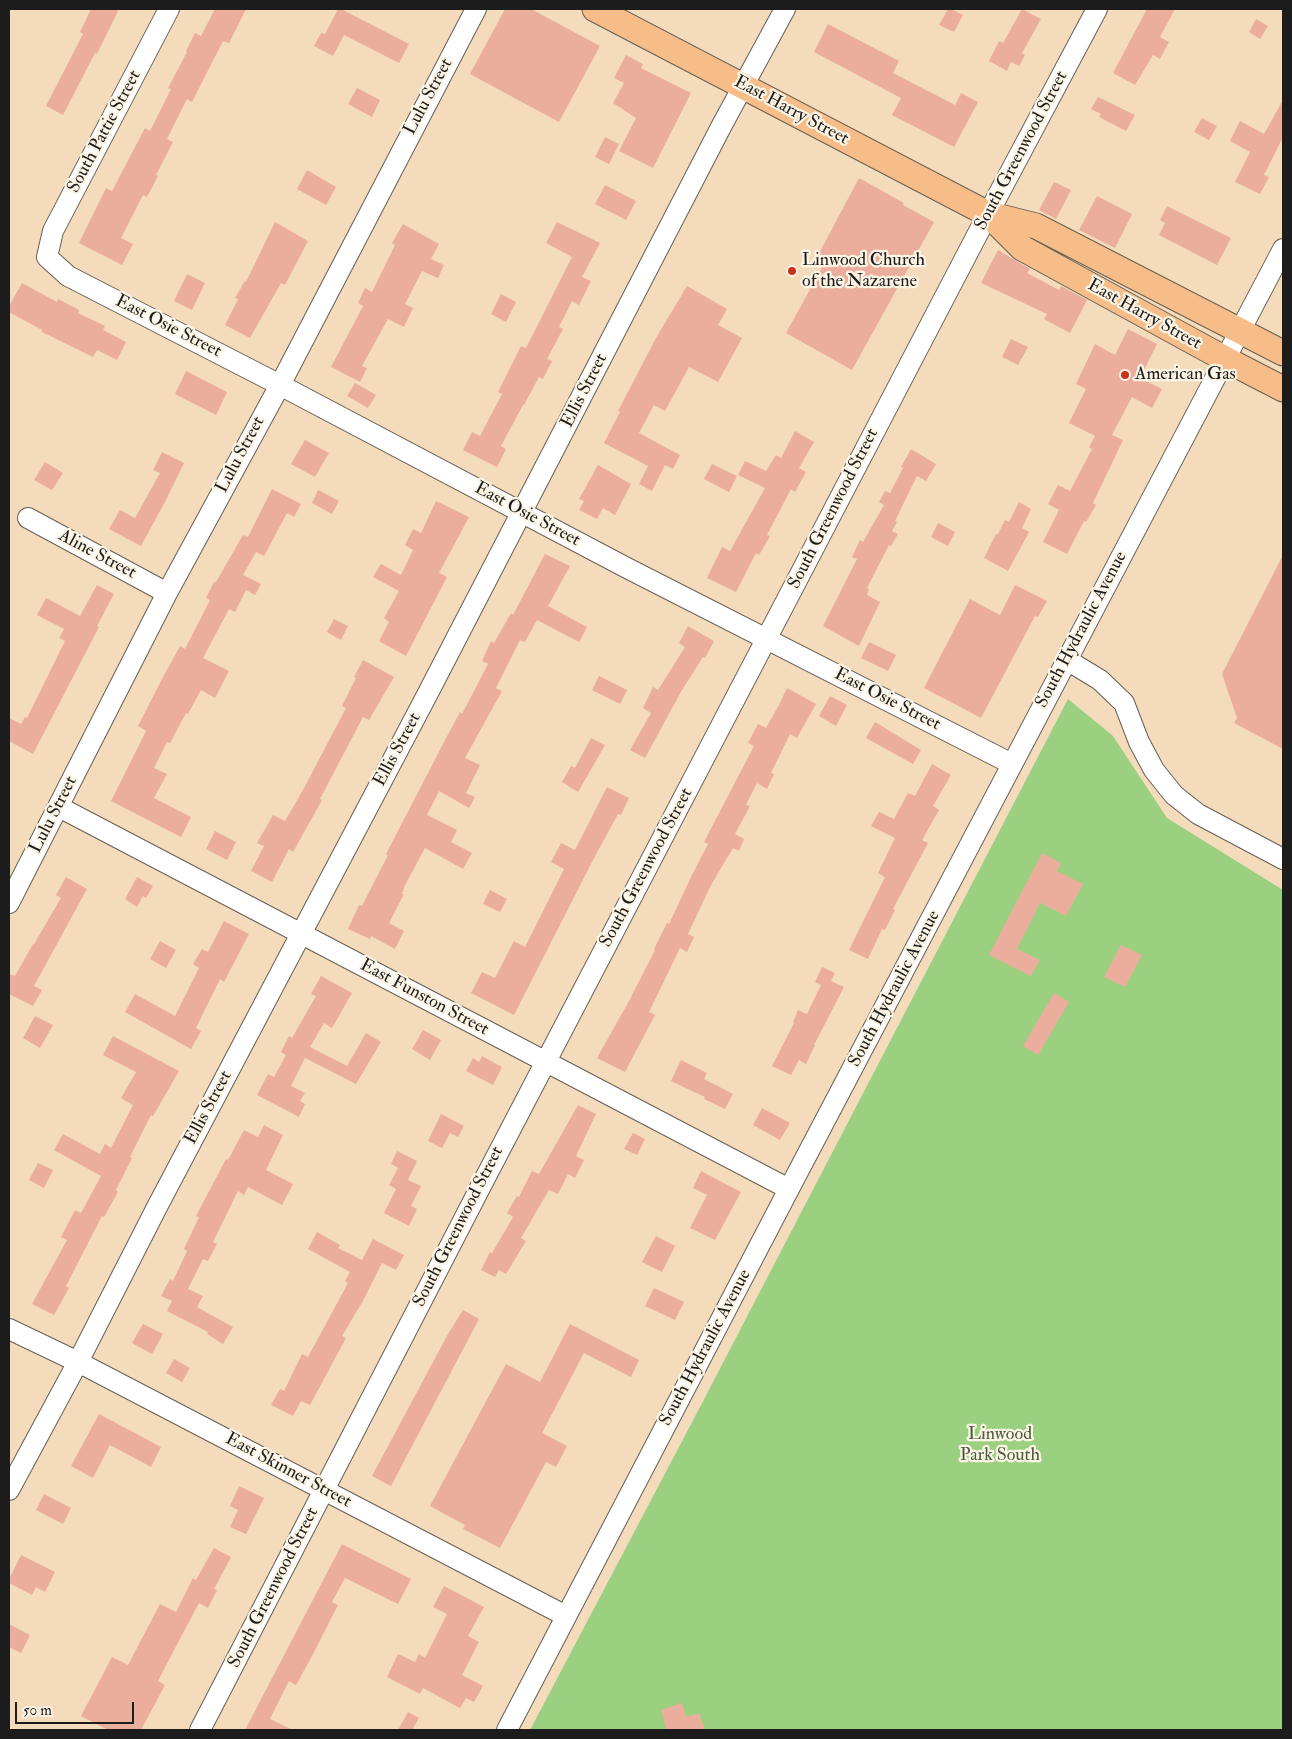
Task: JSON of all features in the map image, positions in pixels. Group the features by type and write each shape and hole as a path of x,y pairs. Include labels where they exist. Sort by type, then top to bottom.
{"main road":[{"name":"East Harry Street","path":"595,9 988,214 1036,226 1283,354"},
{"name":"East Harry Street","path":"988,214 1022,248 1283,389"}],"street":[{"name":"South Pattie Street","path":"47,257 53,231 169,9"},
{"name":"Lulu Street","path":"9,903 167,592 280,384 476,9"},
{"name":"Ellis Street","path":"9,1490 78,1362 157,1207 302,934 743,86 785,9"},
{"name":"South Greenwood Street","path":"200,1730 546,1062 988,214 1097,9"},
{"name":"South Hydraulic Avenue","path":"507,1730 1283,249"},
{"name":"East Osie Street","path":"47,257 68,276 1012,764"},
{"name":"Aline Street","path":"28,518 167,592"},
{"path":"1067,660 1100,680 1124,703 1139,742 1154,770 1174,795 1198,814 1283,859"},
{"name":"East Funston Street","path":"59,807 789,1189"},
{"name":"East Skinner Street","path":"9,1329 78,1362 566,1616"}],"green space":[{"name":"Linwood Park South","path":"1068,699 1113,736 1167,818 1283,890 1283,1730 530,1730 700,1407"}],"building":[{"path":"91,9 119,9 97,54 95,53 63,115 46,106 83,34 80,32"},
{"path":"215,9 246,9 229,43 223,41 192,102 187,99 167,139 173,142 156,175 158,176 147,197 143,195 121,238 133,244 122,265 79,243 106,188 112,191 145,128 150,131 171,89 168,88 195,33 201,36"},
{"path":"338,9 409,44 399,63 344,35 333,56 314,46 321,33 325,34"},
{"path":"505,9 531,9 600,46 559,122 470,74"},
{"path":"948,9 963,15 954,32 939,25"},
{"path":"1022,9 1041,19 1022,53 1025,55 1019,66 1011,62 1007,71 989,61 999,41 1003,43"},
{"path":"1147,9 1175,9 1160,37 1169,42 1160,59 1153,55 1135,85 1113,73"},
{"path":"1256,19 1268,26 1260,39 1249,32"},
{"path":"828,24 899,61 893,73 955,105 961,93 978,102 954,147 892,115 901,98 814,52"},
{"path":"626,55 643,64 641,68 691,93 653,168 619,151 636,118 613,103 624,83 614,78"},
{"path":"357,88 380,100 372,117 348,104"},
{"path":"1098,97 1135,115 1126,131 1099,117 1101,114 1091,109"},
{"path":"1283,100 1283,137 1264,175 1269,177 1260,194 1235,182 1250,152 1230,141 1240,121 1264,134"},
{"path":"1202,118 1217,126 1209,140 1194,132"},
{"path":"605,137 619,144 609,164 595,157"},
{"path":"307,170 336,187 326,205 297,189"},
{"path":"859,178 934,222 852,370 786,333 824,264 816,259"},
{"path":"1054,182 1071,190 1056,219 1039,210"},
{"path":"605,185 636,201 626,220 595,204"},
{"path":"1097,196 1132,214 1115,248 1079,230"},
{"path":"1167,206 1231,238 1217,265 1159,235 1165,223 1160,220"},
{"path":"275,222 308,241 285,285 281,283 250,338 225,325 238,299 235,298 246,282"},
{"path":"557,222 600,243 582,277 591,281 579,305 572,301 559,327 563,329 547,359 552,361 543,379 539,377 501,446 506,449 497,467 463,450 472,432 480,436 502,394 498,392 521,346 526,348 572,257 546,243"},
{"path":"403,224 439,244 431,259 444,265 438,278 422,271 405,304 413,308 404,327 388,319 362,366 367,368 360,382 331,367 363,306 358,303 365,288 372,292 395,245 392,243"},
{"path":"998,250 1030,269 1027,273 1059,290 1061,286 1087,300 1070,333 1044,319 1047,314 981,283"},
{"path":"187,274 205,283 192,310 174,301"},
{"path":"22,283 57,302 58,299 79,310 78,313 105,326 103,330 126,342 117,360 97,350 93,357 42,332 42,330 9,312 9,306"},
{"path":"687,286 727,309 718,325 742,338 718,382 689,367 665,411 654,405 639,433 680,455 673,469 665,465 652,491 639,484 648,466 604,443 620,412 618,411 656,338"},
{"path":"501,294 516,302 506,322 491,314"},
{"path":"1128,329 1157,344 1144,370 1142,379 1162,389 1152,408 1132,397 1112,435 1123,440 1093,503 1096,505 1086,522 1084,521 1067,554 1043,542 1059,510 1048,504 1058,485 1070,491 1092,449 1089,447 1095,436 1069,423 1086,389 1076,384 1095,344 1115,355"},
{"path":"1011,339 1028,347 1018,365 1002,357"},
{"path":"186,371 227,392 216,415 175,394"},
{"path":"355,383 376,395 368,408 347,396"},
{"path":"795,431 814,442 799,468 806,472 795,492 791,489 767,535 770,536 759,555 756,553 736,592 707,578 722,547 730,551 765,488 738,475 745,461 766,471 776,455 781,458"},
{"path":"305,440 329,453 315,477 291,464"},
{"path":"911,449 936,464 926,481 917,476 895,521 897,522 892,531 898,534 891,546 889,545 867,588 869,589 867,595 880,602 859,646 823,626 857,559 852,557 860,540 863,542 884,505 879,502 885,491 890,493"},
{"path":"162,452 184,463 141,546 109,529 120,510 135,518 160,473 153,470"},
{"path":"45,462 63,473 52,490 34,480"},
{"path":"712,464 737,476 729,492 704,479"},
{"path":"598,465 631,484 615,515 603,508 597,519 579,510 584,501 579,499"},
{"path":"272,489 301,504 294,517 287,513 264,556 256,552 243,575 261,584 255,595 246,590 235,612 229,609 203,658 229,671 215,698 201,690 170,743 167,742 154,768 167,774 154,798 191,817 181,837 111,801 146,731 138,726 162,679 180,646 185,649 210,600 206,598 214,582 216,582 243,535 248,537"},
{"path":"318,490 339,501 332,514 312,503"},
{"path":"436,501 469,517 439,573 447,577 406,656 379,641 389,622 384,618 399,591 373,577 381,564 401,575 413,550 405,545 413,529 421,533"},
{"path":"1019,502 1031,509 1022,528 1029,532 1008,571 984,558 996,534 998,534 1005,520 1009,522"},
{"path":"938,523 955,532 948,546 931,537"},
{"path":"545,554 570,566 548,606 587,627 579,642 537,620 525,642 520,640 496,688 502,691 465,758 480,765 466,793 475,797 469,808 439,791 427,815 457,830 451,842 472,853 463,869 425,848 405,885 402,894 404,894 389,923 404,931 395,949 371,936 370,939 348,929 359,905 362,906 388,855 386,854 444,742 460,712 462,714 488,664 482,661 491,641 494,643 511,613 513,615"},
{"path":"1283,555 1283,749 1234,723 1237,718 1222,674"},
{"path":"97,585 114,594 97,626 99,627 33,754 9,741 9,718 21,724 25,717 27,718 65,641 59,638 64,629 37,615 46,598 80,616"},
{"path":"1015,585 1047,601 1038,617 1035,616 981,718 924,688 970,599 1000,615"},
{"path":"334,619 348,626 341,640 327,632"},
{"path":"688,626 714,641 705,658 703,657 682,690 645,758 630,750 651,713 643,708 653,687 658,690 685,647 679,643"},
{"path":"869,642 896,655 888,671 861,658"},
{"path":"363,660 394,677 369,720 363,717 320,799 322,800 293,852 289,849 272,882 251,871 264,846 257,843 273,815 285,821 303,790 346,708 342,706"},
{"path":"599,676 627,690 620,704 592,690"},
{"path":"787,688 816,704 797,738 790,734 771,773 774,774 767,789 757,783 746,805 750,806 735,834 744,839 739,851 733,848 711,885 688,934 694,937 687,952 680,948 649,1012 655,1015 625,1072 597,1058 629,1001 667,923 669,924 708,844 704,842 754,746 748,743 758,724 766,728"},
{"path":"830,696 847,705 836,726 819,716"},
{"path":"875,722 921,750 913,764 866,738"},
{"path":"591,738 605,745 578,792 562,782 571,766 575,768"},
{"path":"932,764 951,775 933,806 939,810 922,840 928,843 893,909 895,910 885,930 882,929 868,959 849,950 885,877 878,873 895,838 871,826 879,812 894,819 908,793 915,796"},
{"path":"607,787 629,798 621,815 618,814 593,860 514,1015 471,993 482,972 495,978 514,941 525,947 564,869 551,862 561,843 575,850"},
{"path":"215,831 236,842 227,860 206,849"},
{"path":"1042,853 1061,863 1057,871 1083,884 1066,916 1040,903 1017,949 1040,960 1031,976 989,955"},
{"path":"66,877 87,889 34,986 42,990 33,1006 9,994 9,974 15,976 34,944 61,898 56,895"},
{"path":"137,877 153,886 146,898 143,896 137,907 125,899"},
{"path":"490,890 507,899 500,912 483,904"},
{"path":"224,921 249,934 224,982 220,979 196,1028 201,1031 191,1049 125,1012 135,994 175,1016 199,968 193,964 202,949 208,952"},
{"path":"160,941 176,950 166,968 150,959"},
{"path":"1121,945 1142,955 1125,987 1104,977"},
{"path":"822,967 835,973 831,981 844,987 806,1064 799,1060 791,1075 772,1066 794,1023 798,1010 807,1014 821,985 815,982"},
{"path":"321,976 352,993 332,1028 324,1023 310,1047 347,1066 366,1033 381,1042 356,1084 305,1058 291,1086 305,1093 300,1101 305,1104 299,1117 257,1095 268,1074 274,1077 286,1055 281,1052 289,1036 292,1038 316,996 311,994"},
{"path":"1054,993 1069,1002 1038,1055 1023,1046"},
{"path":"35,1016 53,1025 40,1048 23,1038"},
{"path":"423,1030 441,1040 430,1060 412,1049"},
{"path":"113,1036 179,1071 153,1116 151,1115 130,1157 132,1158 116,1190 118,1192 104,1217 102,1216 66,1286 69,1288 54,1315 32,1304 67,1240 61,1237 75,1210 81,1213 101,1176 54,1150 63,1134 100,1154 105,1144 111,1148 133,1105 121,1098 136,1072 103,1055"},
{"path":"482,1056 502,1067 493,1085 466,1071 473,1058 479,1062"},
{"path":"681,1060 707,1073 704,1079 733,1094 725,1109 671,1081"},
{"path":"578,1105 596,1114 576,1156 584,1160 575,1178 568,1174 558,1194 549,1190 521,1238 526,1241 506,1274 499,1270 495,1277 481,1270 490,1252 492,1253 513,1217 507,1213 517,1196 519,1197 532,1171 539,1174"},
{"path":"762,1108 790,1123 780,1140 753,1125"},
{"path":"441,1114 464,1126 458,1137 450,1133 442,1148 428,1141"},
{"path":"264,1125 283,1135 266,1170 293,1184 282,1205 248,1187 244,1195 238,1191 213,1242 217,1244 208,1261 203,1259 188,1289 203,1296 197,1307 233,1327 223,1344 207,1334 208,1332 167,1311 172,1301 161,1296 170,1279 173,1281 187,1251 184,1249 199,1217 196,1216 226,1159 228,1160 244,1130 258,1137"},
{"path":"633,1133 645,1139 637,1155 624,1149"},
{"path":"397,1151 417,1161 408,1180 421,1186 411,1206 417,1209 409,1226 384,1213 396,1189 389,1185 398,1168 391,1164"},
{"path":"38,1163 53,1170 44,1188 29,1180"},
{"path":"701,1171 741,1192 715,1240 690,1228 707,1195 693,1188"},
{"path":"317,1232 340,1245 338,1248 362,1260 373,1239 404,1255 396,1270 382,1263 364,1299 342,1336 346,1338 310,1405 301,1401 293,1416 271,1405 280,1389 284,1391 302,1354 308,1357 348,1283 345,1281 350,1272 308,1249"},
{"path":"656,1236 675,1246 662,1272 642,1262"},
{"path":"654,1288 684,1302 675,1320 645,1306"},
{"path":"463,1310 479,1319 391,1486 372,1476 448,1334"},
{"path":"143,1324 163,1334 152,1354 132,1343"},
{"path":"570,1324 639,1360 631,1377 584,1353 542,1433 567,1446 556,1467 546,1462 500,1548 463,1529 465,1525 430,1506 506,1364 540,1382"},
{"path":"174,1359 190,1368 182,1382 166,1373"},
{"path":"99,1414 161,1447 151,1467 110,1445 93,1478 71,1466"},
{"path":"239,1486 264,1498 246,1534 230,1527 238,1510 230,1506"},
{"path":"44,1494 71,1508 63,1524 36,1510"},
{"path":"342,1544 411,1579 398,1604 345,1578 332,1602 338,1605 311,1658 296,1685 289,1681 270,1719 293,1730 245,1730"},
{"path":"214,1548 231,1557 214,1589 217,1590 208,1608 199,1603 173,1652 158,1681 165,1685 141,1730 108,1730 81,1716 112,1657 128,1665 160,1604 176,1612 193,1578 196,1580"},
{"path":"21,1555 55,1572 45,1592 36,1587 32,1595 9,1583 9,1579"},
{"path":"444,1586 484,1607 468,1636 479,1642 462,1675 483,1686 474,1702 466,1698 460,1708 423,1688 420,1694 387,1677 398,1654 415,1662 419,1654 425,1658 447,1614 433,1607"},
{"path":"9,1624 30,1635 21,1653 9,1647"},
{"path":"682,1703 686,1717 699,1713 705,1730 667,1730 661,1710"},
{"path":"408,1712 419,1718 412,1730 398,1730"}],"place":[{"name":"Linwood Church of the Nazarene","path":"792,271"},
{"name":"American Gas","path":"1125,375"}]}
